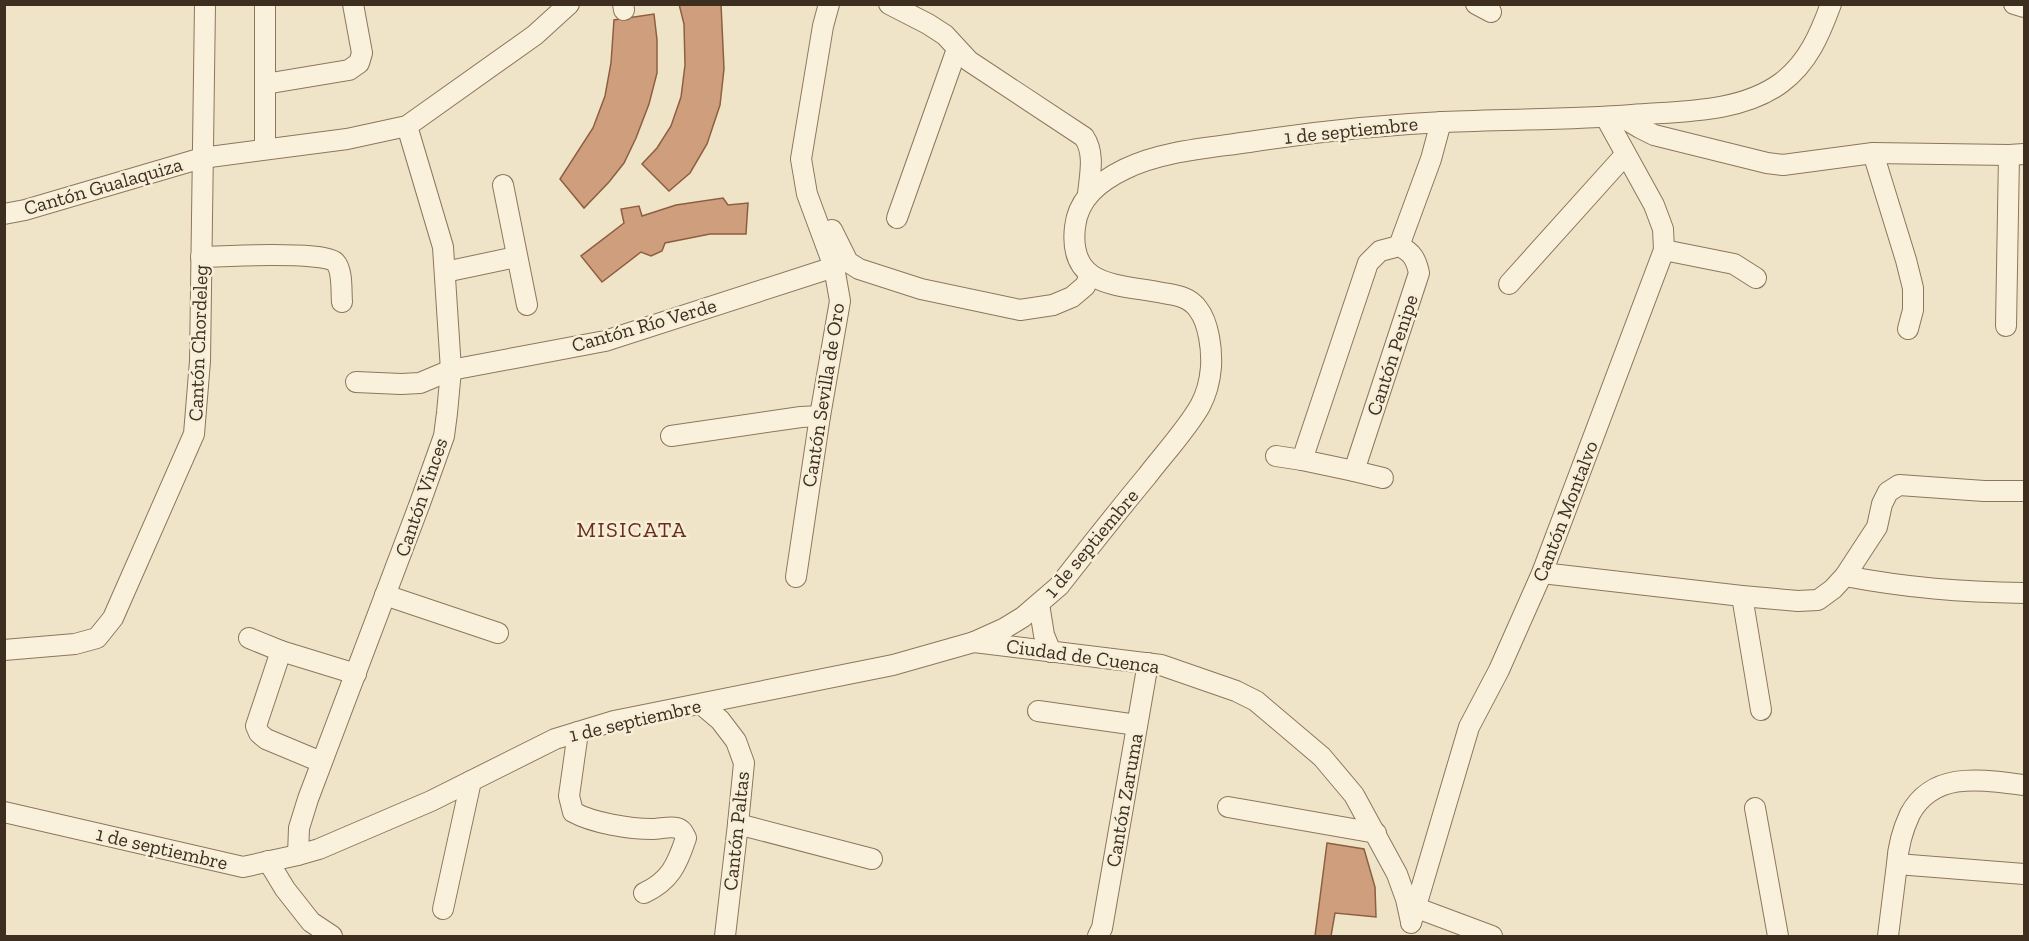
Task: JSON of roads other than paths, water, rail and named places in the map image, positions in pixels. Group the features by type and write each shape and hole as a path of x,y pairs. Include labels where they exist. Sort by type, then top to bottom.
{"street":[{"name":"Cantón Chordeleg","path":"4,650 75,644 97,638 113,618 194,434 200,361 206,4"},
{"path":"265,84 350,70 359,63 362,53 353,4"},
{"path":"406,126 535,35 569,4"},
{"name":"Cantón Sevilla de Oro","path":"796,577 840,301 834,267 807,194 801,159 829,4"},
{"path":"807,194 814,196 820,204 848,262 868,272 921,289 1020,310 1053,304 1072,297 1085,286 1090,276 1078,262 1074,244 1075,222 1088,194 1091,158 1090,146 1084,137 969,61 945,35 889,4"},
{"name":"1 de septiembre","path":"1088,194 1126,168 1166,155 1331,130 1441,122 1613,117 1713,108 1732,104 1781,83 1806,59 1821,33 1831,4"},
{"path":"2014,4 2025,7"},
{"path":"265,5 265,148"},
{"path":"897,218 957,49"},
{"path":"1613,117 1654,135 1767,163 1784,165 1873,153 2017,154 2006,326"},
{"name":"Cantón Montalvo","path":"1413,923 1469,727 1499,670 1542,573 1664,250 1663,230 1654,205 1625,156 1613,117"},
{"path":"1302,460 1368,262 1380,252 1399,246 1431,159 1441,122"},
{"name":"Cantón Gualaquiza","path":"4,214 25,210 202,158 347,138 406,126"},
{"name":"Cantón Vinces","path":"298,855 299,828 321,762 444,436 451,370 443,247 406,126"},
{"path":"1873,153 1913,288 1913,310 1908,329"},
{"path":"1509,284 1625,156"},
{"path":"503,185 526,305"},
{"name":"Cantón Penipe","path":"1354,471 1419,273 1416,261 1409,251 1399,246"},
{"path":"1664,250 1734,264 1756,278"},
{"path":"201,257 310,255 328,258 335,262 339,270 342,302"},
{"path":"445,272 516,257"},
{"name":"Cantón Río Verde","path":"356,382 420,383 451,370 604,341 834,267"},
{"name":"1 de septiembre","path":"4,812 243,867 319,849 431,801 555,739 614,721 893,665 974,642 1005,628 1040,604 1059,586 1167,451 1199,406 1207,386 1211,367 1206,323 1198,307 1182,296 1109,282 1090,276"},
{"path":"671,436 820,416"},
{"path":"1276,456 1383,478"},
{"path":"1542,573 1798,602 1818,600 1845,576 1877,527 1882,504 1888,492 1899,485 1984,491 2025,491"},
{"path":"1845,576 1894,586 1950,591 2025,593"},
{"path":"385,595 498,633"},
{"path":"1742,596 1761,710"},
{"path":"1040,604 1044,635 1051,652"},
{"path":"249,638 281,651 356,674"},
{"name":"Ciudad de Cuenca","path":"974,642 1161,665 1236,691 1256,701 1322,757 1354,795 1397,874 1413,923"},
{"path":"281,651 256,726 259,733 266,739 321,762"},
{"name":"Cantón Zaruma","path":"1098,936 1102,928 1148,663"},
{"name":"Cantón Paltas","path":"701,704 720,720 736,741 744,764 725,936"},
{"path":"1038,711 1137,725"},
{"path":"578,732 569,796 573,812 584,819 628,826 651,829 677,828 686,838 671,873 660,885 644,894"},
{"path":"1888,936 1897,864 1905,825 1918,800 1932,789 1950,782 1983,780 2025,785"},
{"path":"443,909 471,781"},
{"path":"1228,807 1376,833"},
{"path":"1755,808 1778,936"},
{"path":"738,824 872,860"},
{"path":"268,861 285,889 311,922 332,936"},
{"path":"1897,864 2025,874"},
{"path":"1413,923 1492,936"}],"district":[{"name":"MISICATA","path":"632,529"}]}
